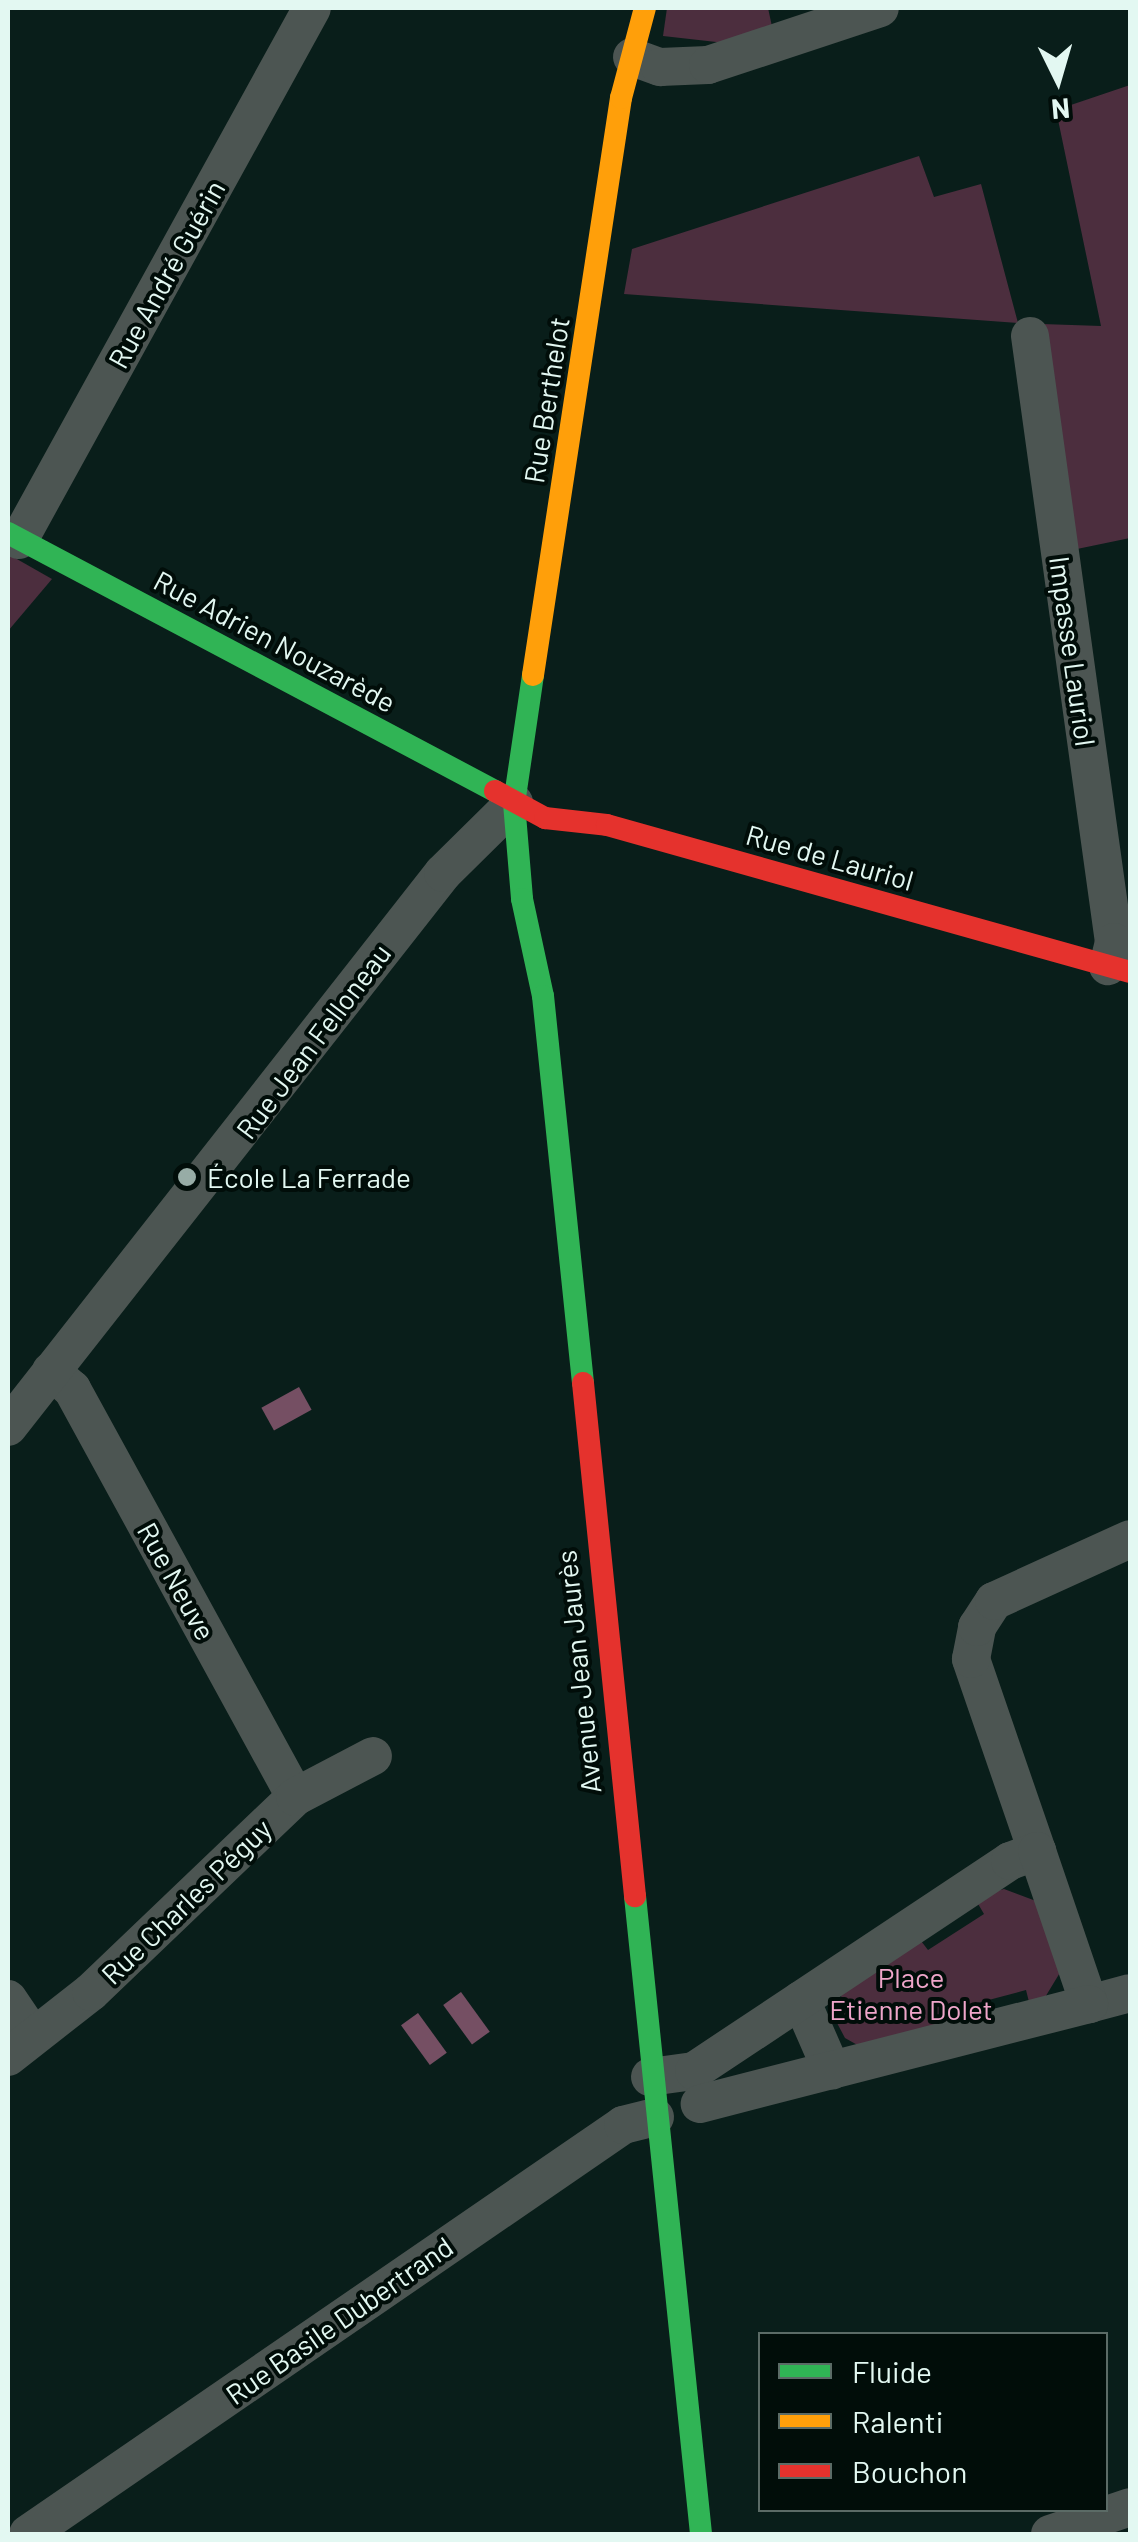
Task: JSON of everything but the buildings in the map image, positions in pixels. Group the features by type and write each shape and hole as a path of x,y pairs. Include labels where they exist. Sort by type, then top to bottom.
{"street":[{"name":"Rue André Guérin","path":"13,537 312,8"},
{"name":"Rue Berthelot","path":"514,804 632,57 645,8"},
{"path":"632,57 660,67 708,65 880,8"},
{"name":"Impasse Lauriol","path":"1030,336 1119,969"},
{"name":"Rue Adrien Nouzarède","path":"13,537 514,804"},
{"name":"Rue de Lauriol","path":"514,804 545,818 608,825 1119,969"},
{"name":"Rue Jean Felloneau","path":"8,1427 443,873 514,804"},
{"name":"Avenue Jean Jaurès","path":"514,804 522,898 544,1011 650,2077 701,2534"},
{"name":"Rue Neuve","path":"51,1372 72,1388 295,1797"},
{"path":"1089,2004 971,1659 977,1627 994,1601 1130,1538"},
{"name":"Rue Charles Péguy","path":"19,2045 90,1992 295,1797 373,1756"},
{"path":"650,2077 694,2072 1010,1861 1037,1851"},
{"path":"700,2104 1130,1993"},
{"path":"8,1999 19,2045"},
{"path":"801,2000 832,2071"},
{"name":"Rue Basile Dubertrand","path":"28,2534 624,2125 655,2117"},
{"path":"1050,2534 1130,2507"}],"green space":[{"path":"667,8 768,8 773,31 734,44 663,36"},
{"path":"1130,85 1130,538 1077,549 1042,324 1101,326 1056,110"},
{"path":"919,156 934,197 981,184 1018,323 624,294 632,249"},
{"path":"8,554 52,579 8,631"},
{"name":"Place Etienne Dolet","path":"1004,1889 1036,1901 1064,1966 1044,1999 1030,2006 1026,1990 966,2006 973,2021 861,2047 845,2038 837,2023 842,1991 918,1937 928,1950 984,1914 974,1897"}],"shaded area":[{"path":"299,1387 312,1410 274,1431 261,1408"},
{"path":"461,1992 490,2032 472,2045 443,2005"},
{"path":"418,2013 447,2053 430,2065 401,2025"}],"traffic: fast":[{"path":"8,533 495,791"},
{"path":"533,675 514,803 522,899 543,996 583,1383"},
{"path":"635,1896 701,2534"}],"traffic: slow":[{"path":"533,675 621,98 645,8"}],"traffic: jam":[{"path":"495,791 545,818 607,825 1130,972"},
{"path":"583,1383 635,1896"}],"place":[{"name":"École La Ferrade","path":"187,1177"}]}
